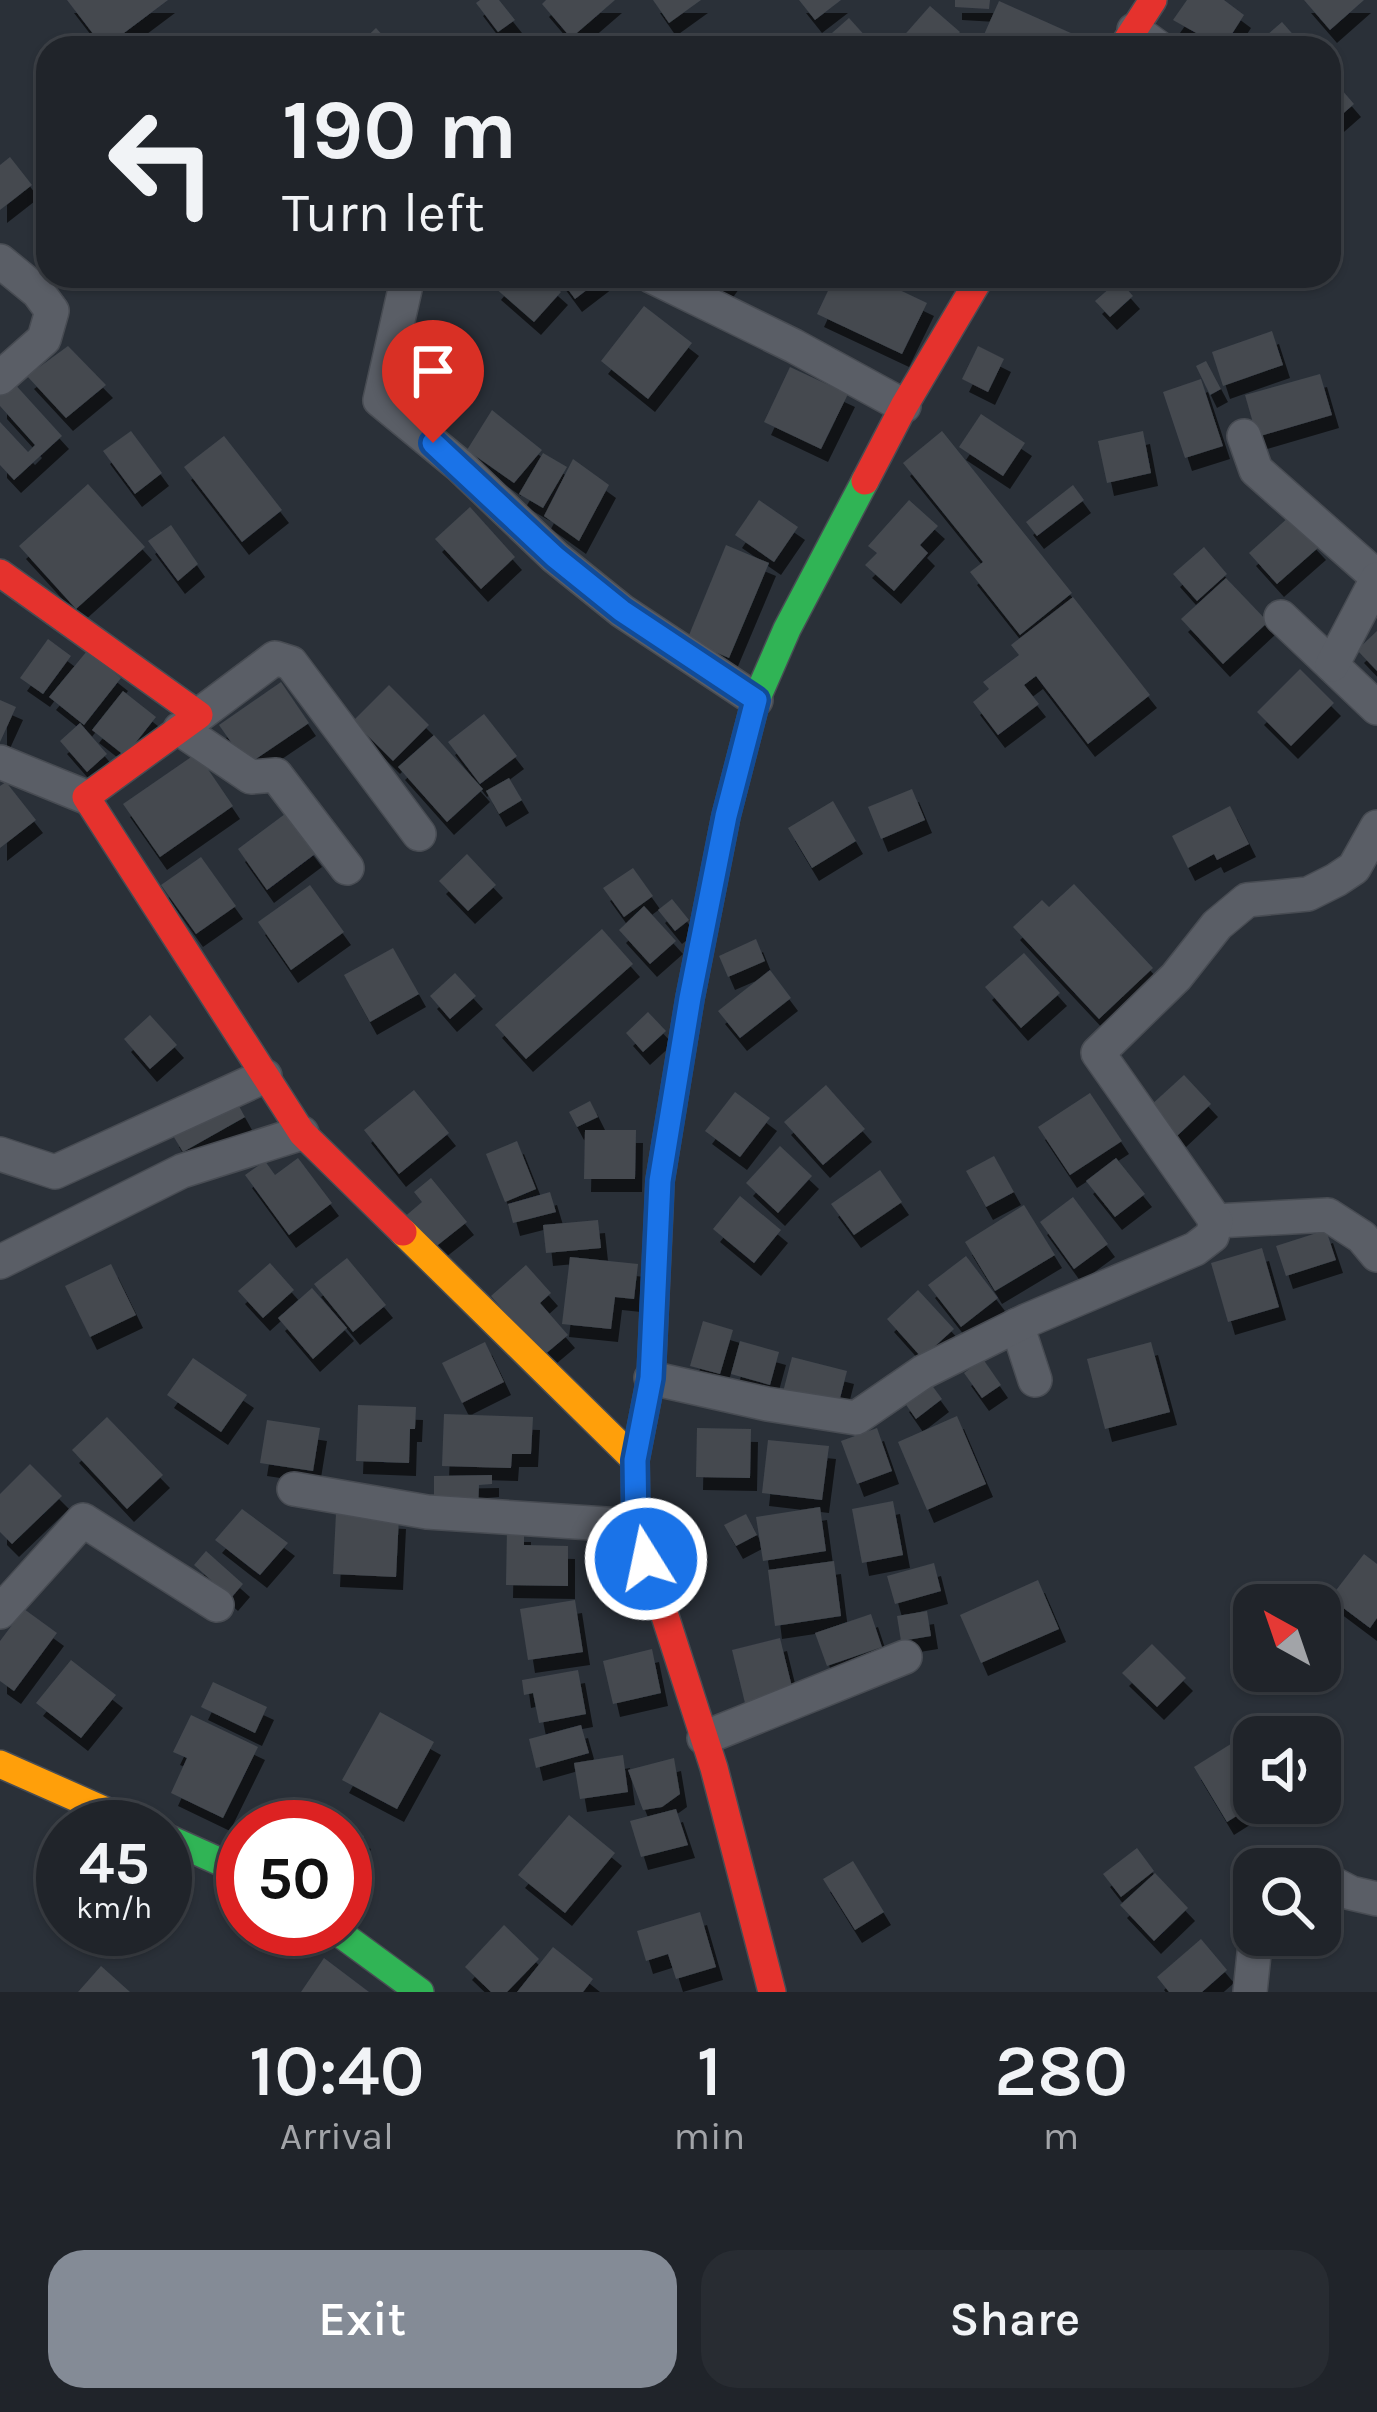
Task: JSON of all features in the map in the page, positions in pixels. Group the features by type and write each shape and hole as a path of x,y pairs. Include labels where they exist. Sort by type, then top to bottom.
{"main road":[{"path":"1140,36 1153,0"},
{"path":"772,1992 704,1738 636,1526 635,1460 651,1378 660,1181 726,816 756,700 787,629 904,406 974,288"},
{"path":"0,573 189,722 86,797 302,1133 635,1460"},
{"path":"0,1764 81,1800"},
{"path":"371,1956 420,1992"}],"street":[{"path":"0,261 38,292 52,311 44,339 0,378"},
{"path":"405,288 380,400 622,611 756,700"},
{"path":"676,288 904,406"},
{"path":"1244,436 1256,470 1377,578 1332,665"},
{"path":"1282,617 1377,708"},
{"path":"346,868 277,775 251,777 189,722 274,658 291,663 419,834"},
{"path":"0,762 86,797"},
{"path":"1216,1221 1098,1053 1176,977 1217,925 1247,900 1308,894 1336,880 1354,868 1377,827"},
{"path":"0,1154 55,1172 265,1076"},
{"path":"0,1262 182,1171 302,1133"},
{"path":"1216,1221 1328,1215 1362,1237 1377,1256"},
{"path":"651,1378 856,1418 923,1372 1018,1325 1195,1249 1212,1236 1216,1221"},
{"path":"1018,1325 1035,1380"},
{"path":"294,1490 427,1512 636,1526"},
{"path":"0,1612 83,1520 217,1605"},
{"path":"704,1738 905,1657"},
{"path":"1341,1888 1377,1899"},
{"path":"1250,1992 1254,1956"}],"building":[{"path":"67,0 168,0 120,36 95,36"},
{"path":"499,0 515,20 498,32 476,3"},
{"path":"546,0 615,0 573,36 542,4"},
{"path":"653,0 701,0 669,23"},
{"path":"799,0 841,0 815,20"},
{"path":"955,0 990,0 989,9 955,7"},
{"path":"1187,0 1224,0 1244,15 1231,36 1202,36 1173,20"},
{"path":"1304,0 1364,0 1330,30"},
{"path":"999,1 1073,34 1072,36 983,36"},
{"path":"930,6 960,32 956,36 904,36"},
{"path":"849,18 865,36 829,36"},
{"path":"1282,22 1294,36 1266,36"},
{"path":"1341,89 1354,104 1341,115"},
{"path":"10,157 32,185 0,210 0,165"},
{"path":"495,288 556,288 561,292 534,322"},
{"path":"567,288 589,288 575,299"},
{"path":"829,288 895,288 927,303 902,354 817,314"},
{"path":"1110,288 1126,288 1133,296 1110,317 1095,301"},
{"path":"644,306 692,343 648,399 601,361"},
{"path":"1272,331 1283,365 1223,386 1212,352"},
{"path":"68,346 106,385 66,418 27,376"},
{"path":"978,346 1004,359 988,392 962,379"},
{"path":"1206,361 1221,389 1210,395 1196,366"},
{"path":"790,367 848,394 821,449 764,422"},
{"path":"1320,374 1332,415 1257,437 1245,395"},
{"path":"1201,379 1223,446 1185,458 1163,392"},
{"path":"12,381 62,436 14,480 0,465 0,422 28,452 35,445 0,406 0,392"},
{"path":"492,410 542,450 514,483 467,450"},
{"path":"981,414 1025,443 1003,476 959,447"},
{"path":"131,431 162,473 135,494 103,451"},
{"path":"942,431 1072,593 1020,635 970,572 983,562 903,463"},
{"path":"1143,431 1151,473 1107,483 1098,441"},
{"path":"224,436 282,510 242,542 184,467"},
{"path":"543,453 567,467 543,508 519,494"},
{"path":"573,459 609,485 579,541 544,516"},
{"path":"88,484 145,547 76,609 19,546"},
{"path":"1073,485 1084,500 1037,536 1026,522"},
{"path":"759,500 798,527 774,562 735,535"},
{"path":"909,500 938,526 920,545 928,553 894,591 865,565 877,553 868,546"},
{"path":"470,507 515,557 481,589 435,539"},
{"path":"1290,516 1319,547 1277,584 1249,553"},
{"path":"171,525 198,564 178,581 148,541"},
{"path":"726,545 769,563 729,658 687,640"},
{"path":"1204,547 1227,574 1197,601 1173,574"},
{"path":"1226,578 1268,622 1223,664 1181,619"},
{"path":"1073,597 1150,695 1088,744 1036,676 1024,685 1039,704 998,735 973,702 989,689 983,682 1019,655 1011,645"},
{"path":"1377,631 1377,671 1357,650"},
{"path":"48,639 71,656 43,694 20,678"},
{"path":"87,651 121,678 84,725 49,697"},
{"path":"1300,669 1334,703 1291,746 1257,712"},
{"path":"281,682 309,723 247,765 219,725"},
{"path":"389,685 429,725 393,761 353,721"},
{"path":"123,691 156,717 125,756 92,730"},
{"path":"0,700 16,707 0,742"},
{"path":"484,714 517,756 480,784 448,742"},
{"path":"80,723 107,754 87,772 60,741"},
{"path":"434,735 483,789 447,822 398,767"},
{"path":"197,753 233,806 160,857 123,804"},
{"path":"509,778 522,800 499,814 486,791"},
{"path":"6,782 36,820 0,848 0,786"},
{"path":"912,789 925,820 881,839 868,807"},
{"path":"833,801 856,841 812,868 788,828"},
{"path":"1230,806 1249,844 1188,868 1172,836"},
{"path":"285,814 315,854 267,890 238,849"},
{"path":"467,854 496,885 468,911 439,881"},
{"path":"201,857 236,906 196,934 161,885"},
{"path":"633,868 653,896 624,917 603,888"},
{"path":"1074,884 1153,968 1099,1019 1013,927 1042,900 1049,907"},
{"path":"310,885 344,932 291,970 258,922"},
{"path":"672,899 689,920 675,931 658,910"},
{"path":"644,906 676,941 650,964 619,930"},
{"path":"602,929 633,964 526,1059 495,1025"},
{"path":"756,939 765,961 728,977 719,956"},
{"path":"393,948 419,994 370,1022 344,975"},
{"path":"1024,953 1060,993 1021,1028 985,987"},
{"path":"770,970 791,998 740,1038 718,1011"},
{"path":"455,973 476,996 450,1019 430,996"},
{"path":"648,1012 666,1031 643,1052 626,1033"},
{"path":"150,1015 177,1045 150,1069 124,1039"},
{"path":"1184,1075 1211,1104 1177,1136 1150,1106"},
{"path":"826,1085 865,1129 823,1165 784,1122"},
{"path":"414,1090 449,1133 399,1174 364,1130"},
{"path":"735,1092 770,1118 740,1157 705,1131"},
{"path":"1090,1093 1122,1141 1070,1175 1038,1127"},
{"path":"235,1099 245,1117 183,1152 172,1134"},
{"path":"590,1101 598,1117 577,1127 569,1112"},
{"path":"585,1130 636,1130 635,1179 584,1179"},
{"path":"517,1141 536,1189 505,1202 486,1154"},
{"path":"780,1146 812,1176 778,1213 746,1183"},
{"path":"994,1156 1014,1192 986,1207 966,1171"},
{"path":"298,1158 332,1203 289,1235 245,1175 265,1161 275,1175"},
{"path":"1116,1158 1145,1194 1115,1217 1086,1181"},
{"path":"880,1170 902,1202 854,1235 831,1204"},
{"path":"431,1178 467,1222 429,1252 402,1219 422,1202 414,1192"},
{"path":"550,1192 556,1212 513,1223 508,1204"},
{"path":"740,1196 781,1230 754,1263 713,1229"},
{"path":"1073,1197 1108,1244 1074,1269 1040,1222"},
{"path":"1024,1205 1055,1255 995,1291 965,1242"},
{"path":"598,1220 601,1248 546,1253 543,1225"},
{"path":"1326,1230 1336,1260 1286,1276 1276,1246"},
{"path":"1262,1248 1279,1307 1228,1322 1211,1263"},
{"path":"966,1256 998,1298 961,1327 928,1285"},
{"path":"570,1257 638,1264 634,1299 615,1297 611,1329 562,1324"},
{"path":"347,1258 386,1305 353,1332 314,1284"},
{"path":"270,1263 294,1290 263,1318 238,1291"},
{"path":"111,1264 136,1315 90,1337 65,1286"},
{"path":"526,1265 551,1293 540,1303 568,1335 543,1356 491,1296"},
{"path":"312,1288 347,1328 313,1359 278,1318"},
{"path":"918,1290 954,1329 922,1358 887,1319"},
{"path":"703,1321 733,1330 720,1374 690,1366"},
{"path":"740,1341 779,1352 770,1385 731,1374"},
{"path":"485,1342 504,1382 462,1403 442,1363"},
{"path":"1151,1342 1170,1412 1105,1429 1087,1359"},
{"path":"792,1357 847,1371 837,1410 782,1396"},
{"path":"193,1358 247,1395 221,1432 167,1395"},
{"path":"983,1359 1001,1385 982,1398 964,1373"},
{"path":"928,1380 942,1399 916,1419 902,1399"},
{"path":"358,1405 416,1407 409,1463 356,1461"},
{"path":"444,1414 533,1417 531,1454 512,1454 511,1468 442,1466"},
{"path":"957,1416 986,1484 927,1510 898,1442"},
{"path":"107,1417 163,1475 127,1509 72,1450"},
{"path":"267,1420 320,1428 313,1471 260,1463"},
{"path":"697,1428 751,1429 750,1478 696,1477"},
{"path":"877,1428 892,1471 857,1484 841,1441"},
{"path":"768,1440 829,1446 822,1500 762,1493"},
{"path":"30,1464 62,1496 12,1544 0,1532 0,1494"},
{"path":"492,1475 492,1484 479,1485 478,1508 434,1508 434,1476"},
{"path":"893,1501 903,1555 862,1563 852,1509"},
{"path":"820,1507 826,1551 763,1561 756,1517"},
{"path":"242,1509 288,1543 260,1575 215,1540"},
{"path":"336,1513 399,1516 396,1577 333,1574"},
{"path":"746,1514 757,1535 736,1546 724,1525"},
{"path":"507,1529 524,1529 524,1545 568,1546 568,1586 506,1585"},
{"path":"206,1551 243,1584 231,1598 194,1565"},
{"path":"1364,1554 1377,1564 1377,1618 1370,1628 1341,1606 1341,1584"},
{"path":"834,1561 841,1616 775,1626 768,1570"},
{"path":"934,1563 941,1591 895,1604 887,1576"},
{"path":"1038,1580 1059,1629 981,1663 960,1615"},
{"path":"575,1600 583,1652 528,1660 520,1609"},
{"path":"24,1609 57,1633 14,1691 0,1681 0,1641"},
{"path":"927,1611 931,1636 901,1641 897,1616"},
{"path":"871,1614 882,1647 827,1666 815,1633"},
{"path":"780,1638 793,1691 745,1703 732,1650"},
{"path":"1152,1644 1186,1678 1157,1707 1122,1673"},
{"path":"652,1649 661,1693 613,1704 603,1661"},
{"path":"71,1660 116,1695 81,1738 36,1703"},
{"path":"578,1670 586,1714 539,1723 533,1693 524,1695 522,1680"},
{"path":"213,1682 267,1707 255,1733 201,1707"},
{"path":"380,1712 434,1742 397,1809 342,1780"},
{"path":"191,1715 258,1747 232,1800 216,1800 216,1815 171,1793 187,1758 173,1752"},
{"path":"581,1725 589,1753 536,1768 529,1739"},
{"path":"1233,1743 1233,1818 1227,1822 1194,1767"},
{"path":"623,1755 628,1792 580,1799 574,1763"},
{"path":"674,1758 680,1794 662,1807 643,1810 628,1770"},
{"path":"676,1809 688,1845 641,1857 630,1821"},
{"path":"569,1815 615,1853 565,1913 518,1875"},
{"path":"1137,1848 1154,1871 1121,1897 1103,1874"},
{"path":"853,1861 884,1912 855,1930 823,1879"},
{"path":"1155,1873 1188,1908 1154,1941 1120,1905"},
{"path":"700,1912 716,1967 676,1979 668,1954 646,1961 637,1931"},
{"path":"504,1925 539,1959 507,1992 491,1992 465,1967"},
{"path":"1201,1939 1227,1970 1202,1992 1169,1992 1157,1977"},
{"path":"553,1947 593,1979 583,1992 517,1992"},
{"path":"324,1958 369,1992 301,1992"},
{"path":"101,1966 130,1992 78,1992"}],"traffic: fast":[{"path":"659,1209 690,998 726,816 756,700 787,629 865,481"},
{"path":"192,1849 216,1860"},
{"path":"371,1956 420,1992"}],"traffic: slow":[{"path":"403,1232 635,1460"},
{"path":"0,1764 81,1800"}],"traffic: jam":[{"path":"1130,36 1153,0"},
{"path":"865,481 974,288"},
{"path":"0,573 199,715 86,797 302,1133 403,1232"},
{"path":"659,1209 651,1378 635,1460 636,1526 714,1768 772,1992"}],"route":[{"path":"433,443 555,557 622,611 756,700 726,816 660,1181 651,1378 635,1460 636,1526 646,1559"}]}
